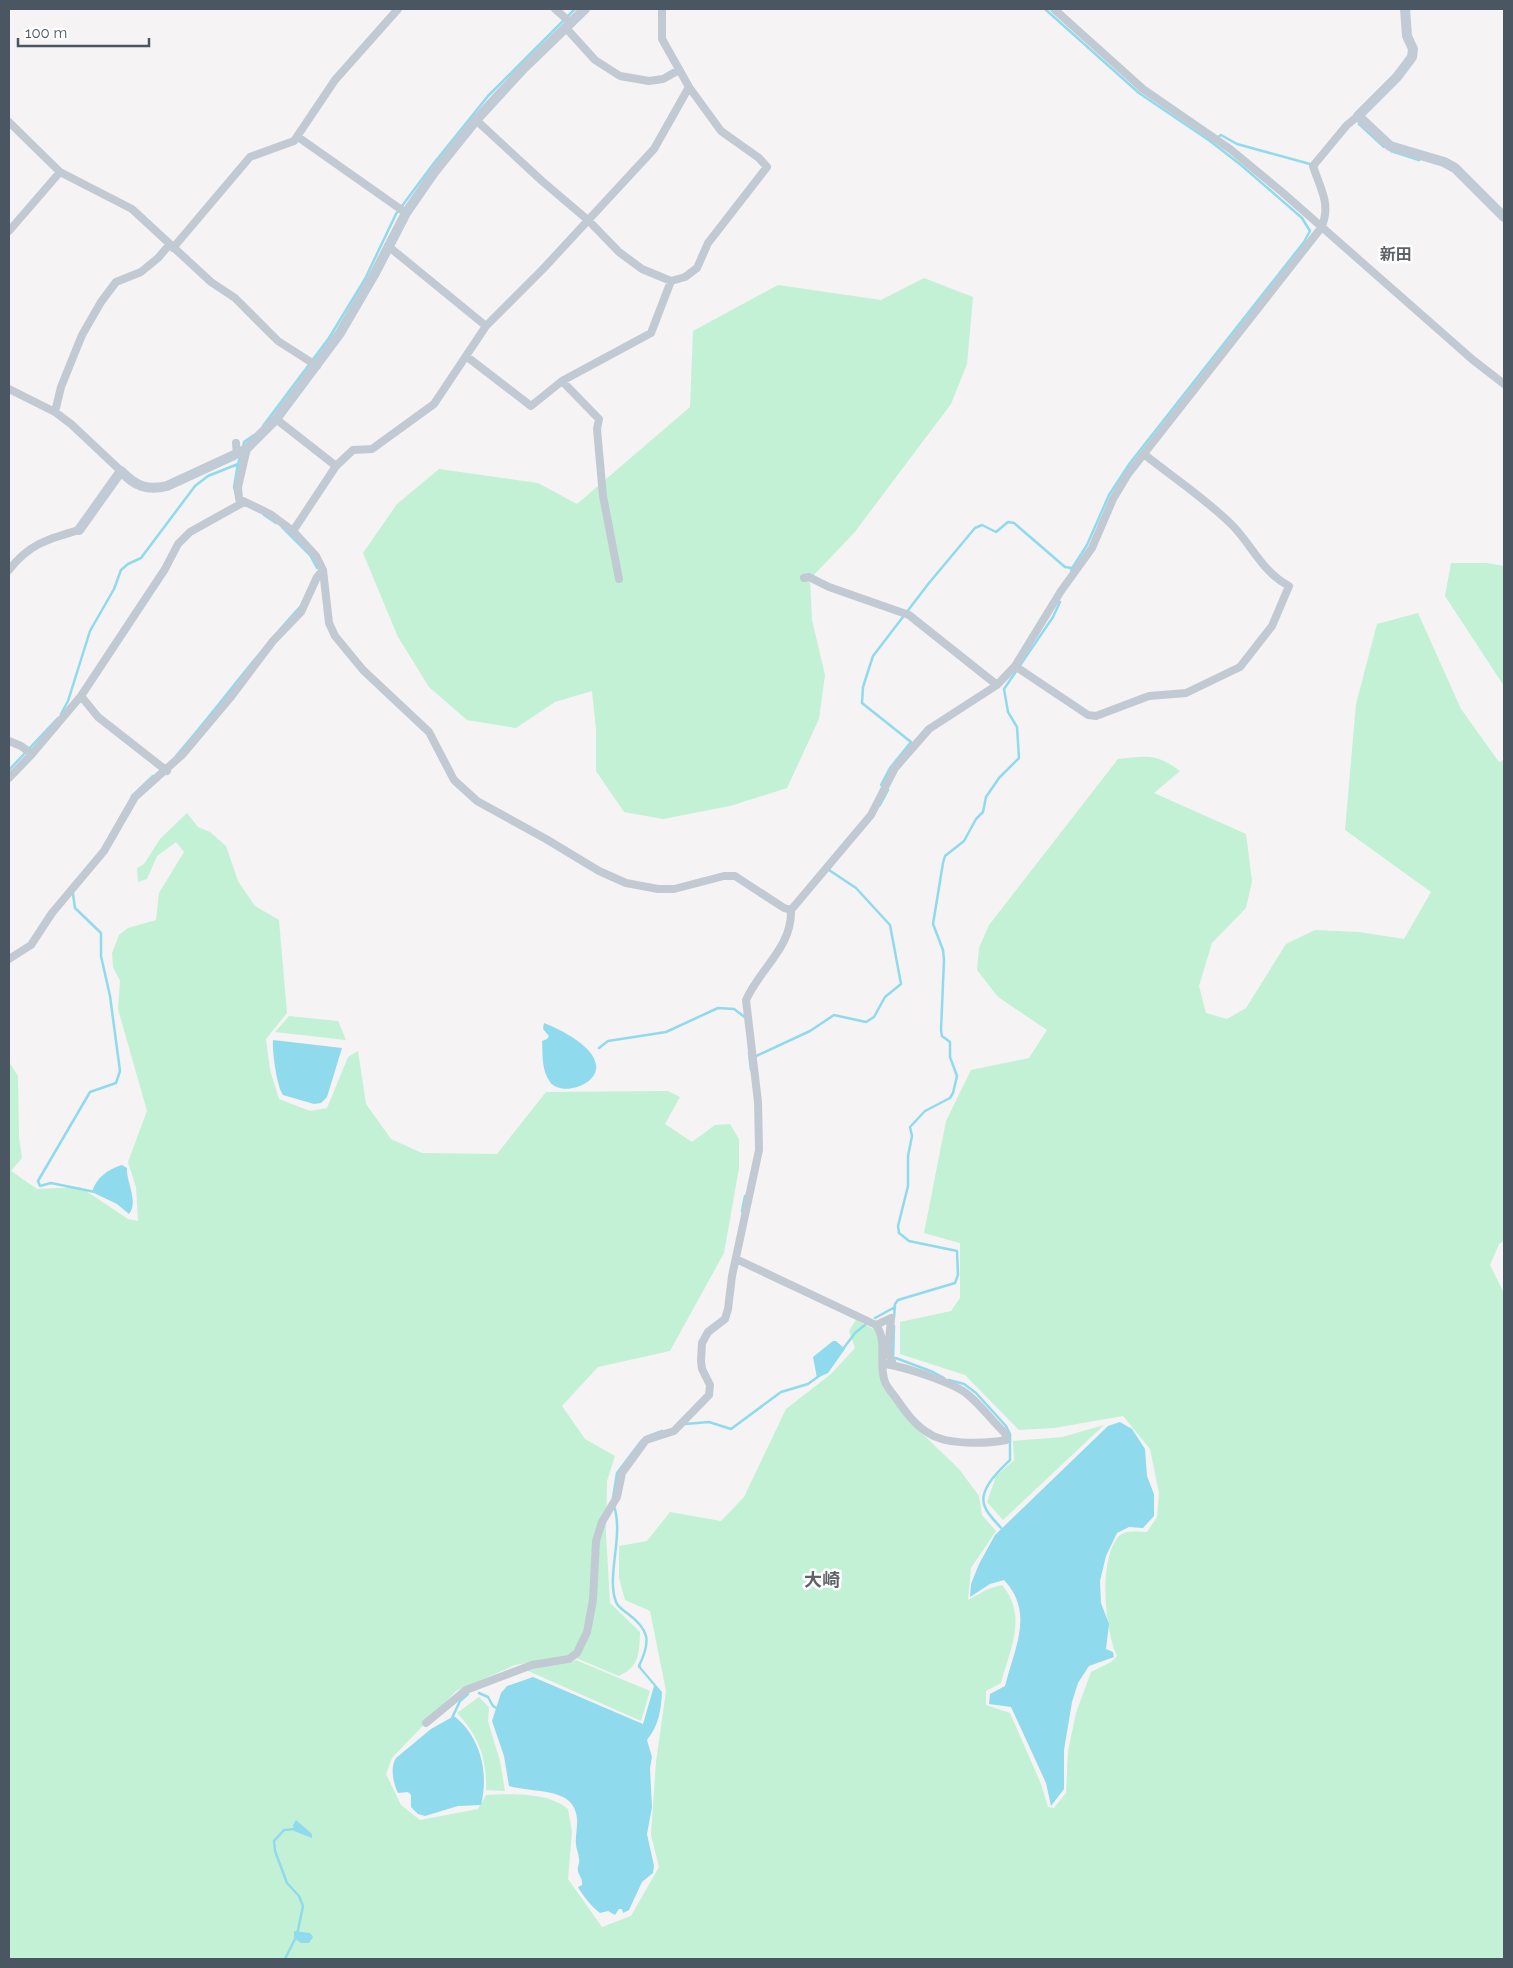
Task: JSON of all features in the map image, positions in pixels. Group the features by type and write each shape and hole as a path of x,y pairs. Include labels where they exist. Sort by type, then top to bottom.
{"street":[{"path":"55,412 61,387 82,335 101,302 116,282 141,272 171,246 250,157 290,144 298,137 335,80 398,9"},
{"path":"555,9 595,60 620,76 650,81 663,79 679,70"},
{"path":"9,389 55,412 71,424 136,485 158,488 172,484 241,450 276,419 313,363 360,299 388,246 402,211 476,120 567,22 586,9"},
{"path":"476,120 589,221 619,252 642,269 671,281 685,277 697,268 708,243 767,167 759,158 721,131 689,87 662,39 662,9"},
{"path":"1054,9 1143,89 1230,149 1473,360 1504,384"},
{"path":"426,1723 466,1690 532,1665 569,1659 577,1652 588,1632 593,1600 596,1541 602,1522 613,1504 622,1473 640,1446 652,1437 674,1431 709,1395 710,1385 700,1361 702,1344 708,1332 725,1319 760,1139 758,1102 746,1000 780,952 791,923 791,910 870,815 895,768 929,729 997,685 1018,668 1061,591 1092,548 1119,488 1321,228 1325,221 1326,203 1322,185 1313,166 1347,125 1396,77 1412,57 1412,49 1407,36 1405,9"},
{"path":"293,531 336,466 353,450 372,449 430,407 486,326 589,221 654,148 689,87"},
{"path":"1358,116 1390,146 1439,160 1455,168 1504,217"},
{"path":"9,122 60,172 132,209 211,282 235,298 278,341 313,363"},
{"path":"298,137 402,211"},
{"path":"9,231 60,172"},
{"path":"388,246 486,326"},
{"path":"466,356 531,406 562,381 651,333 671,281"},
{"path":"562,381 599,419 596,429 603,496 619,579"},
{"path":"276,419 336,466"},
{"path":"241,450 237,490 240,499 243,503 270,514 293,531 316,556 323,570 329,623 334,636 364,670 429,732 454,780 477,801 599,871 626,883 658,889 674,889 724,876 735,876 784,908 791,910"},
{"path":"1018,668 1088,716 1096,716 1149,696 1186,693 1240,667 1277,618 1288,586 1263,567 1241,535 1221,515 1145,455"},
{"path":"9,570 26,551 37,544 79,530 121,471"},
{"path":"9,778 28,751 81,696 164,569 178,544 197,528 243,503"},
{"path":"9,959 31,945 52,913 104,851 135,797 167,771 230,698 273,641 301,612 317,577 323,570"},
{"path":"804,578 809,577 828,587 906,614 997,685"},
{"path":"81,696 98,717 167,771"},
{"path":"9,741 28,751"},
{"path":"736,1259 876,1325 880,1331 883,1364 885,1382 911,1418 930,1434 937,1438 967,1442 988,1443 1006,1440 1005,1433 967,1394 923,1374 893,1364 883,1364"},
{"path":"876,1325 891,1318 888,1352 893,1364"}],"green space":[{"path":"924,278 973,297 967,364 951,404 854,533 810,579 812,620 825,675 819,719 787,788 730,806 663,819 624,812 596,771 596,729 592,691 555,702 516,728 467,720 429,687 398,637 363,553 397,504 439,469 538,483 577,504 690,407 693,331 778,285 881,300"},
{"path":"1451,563 1487,563 1504,566 1504,686 1445,596"},
{"path":"1418,613 1461,709 1499,762 1504,760 1504,1241 1499,1244 1490,1265 1504,1293 1504,1959 9,1959 9,1062 18,1076 19,1137 22,1158 11,1171 37,1189 80,1187 128,1219 138,1221 136,1187 128,1162 147,1111 118,1009 120,981 113,967 112,953 119,935 128,928 156,920 159,893 184,852 176,842 157,856 147,879 138,882 137,868 144,864 160,839 187,813 198,827 210,832 226,846 238,881 255,906 279,920 287,1013 266,1039 270,1070 279,1099 310,1111 327,1108 348,1057 358,1051 366,1104 391,1139 422,1153 497,1154 546,1092 668,1091 680,1097 665,1124 692,1142 715,1125 730,1124 739,1139 739,1168 724,1253 670,1351 598,1367 562,1406 585,1439 615,1456 607,1481 606,1534 610,1603 640,1632 635,1663 619,1676 569,1655 515,1665 456,1691 392,1758 386,1774 401,1805 420,1820 478,1809 486,1795 529,1795 560,1803 568,1809 572,1832 568,1879 602,1927 631,1916 659,1867 651,1835 656,1762 666,1691 650,1611 625,1600 619,1578 619,1546 647,1541 670,1512 721,1521 744,1497 786,1409 831,1374 855,1348 849,1331 856,1320 877,1331 883,1388 911,1423 959,1469 979,1496 982,1515 996,1531 971,1568 968,1600 988,1589 1002,1585 1010,1597 1014,1609 1015,1633 1001,1683 986,1691 986,1705 1010,1713 1041,1784 1048,1807 1054,1808 1066,1793 1068,1751 1076,1713 1091,1672 1111,1662 1117,1656 1109,1630 1105,1596 1108,1562 1112,1548 1121,1534 1147,1532 1157,1517 1159,1493 1150,1449 1123,1416 1054,1428 1019,1430 965,1375 900,1354 900,1322 951,1311 960,1298 960,1243 924,1233 946,1121 971,1070 1029,1058 1047,1030 998,997 977,970 979,948 989,925 1118,759 1144,757 1164,761 1180,771 1154,793 1246,834 1252,881 1246,908 1212,943 1199,986 1206,1013 1227,1019 1246,1008 1286,944 1315,930 1359,932 1404,939 1431,892 1345,830 1356,704 1377,624"},
{"path":"289,1016 338,1021 346,1040 275,1032"},
{"path":"1104,1425 1003,1520 987,1502 996,1476 1014,1460 1013,1441 1062,1437"},
{"path":"576,1660 650,1691 641,1721 526,1670 570,1663"},
{"path":"479,1697 489,1707 488,1721 500,1761 505,1791 486,1790 485,1768 480,1748 471,1730 457,1713"}],"water":[{"path":"544,1023 559,1029 575,1039 594,1058 595,1072 586,1083 578,1087 562,1088 550,1082 543,1062 542,1041 549,1036 543,1029"},
{"path":"273,1040 342,1048 327,1097 321,1103 314,1104 283,1095 275,1069"},
{"path":"122,1165 127,1168 133,1204 129,1214 117,1204 92,1192 96,1182 103,1175"},
{"path":"833,1341 836,1341 845,1349 828,1373 817,1378 813,1357"},
{"path":"1120,1422 1132,1429 1145,1449 1147,1476 1154,1494 1154,1516 1143,1528 1129,1527 1117,1533 1106,1556 1100,1581 1101,1603 1109,1624 1106,1649 1113,1652 1114,1657 1089,1666 1078,1683 1072,1702 1064,1750 1064,1789 1051,1806 1046,1783 1011,1707 989,1704 990,1694 1005,1686 1020,1632 1018,1605 1013,1593 1004,1580 990,1584 970,1597 971,1584 979,1564 995,1535 1108,1426"},
{"path":"640,1666 662,1692 659,1717 647,1740 652,1757 650,1768 652,1807 647,1834 654,1866 653,1873 642,1882 629,1910 623,1913 622,1909 619,1909 615,1915 608,1911 600,1913 578,1887 582,1883 578,1873 577,1817 572,1805 566,1799 549,1792 509,1786 504,1756 492,1721 501,1693 507,1686 533,1677 643,1724 654,1686 638,1667"},
{"path":"454,1716 471,1734 481,1756 484,1781 481,1805 458,1806 425,1816 418,1814 411,1807 411,1795 408,1792 398,1793 393,1775 394,1762 396,1758 431,1729"},
{"path":"296,1820 312,1834 312,1838 294,1831 293,1825"},
{"path":"294,1931 310,1933 313,1937 309,1943 301,1943 294,1938"}],"waterway":[{"path":"263,426 329,338 365,279 396,214 434,163 488,96 575,9"},
{"path":"1045,9 1139,93 1210,141 1241,165 1302,218 1310,231 1304,242 1130,463 1109,495 1087,545 1071,570"},
{"path":"1359,124 1384,147"},
{"path":"1218,137 1221,135 1237,144 1310,164"},
{"path":"1391,151 1419,160"},
{"path":"243,447 244,442 254,435"},
{"path":"61,714 68,701 90,631 114,589 121,570 128,564 141,558 195,486 208,476 238,464 241,455"},
{"path":"236,495 234,487 238,464"},
{"path":"264,515 276,523"},
{"path":"881,785 890,768 911,742 862,703 863,687 873,656 929,583 975,528 982,525 996,532 1008,522 1014,523 1065,567 1072,568"},
{"path":"282,527 310,555 317,568"},
{"path":"894,1318 895,1304 898,1300 955,1283 958,1275 957,1251 909,1241 899,1233 898,1226 908,1186 908,1156 912,1136 910,1127 925,1111 950,1098 957,1076 950,1057 950,1042 942,1036 941,1030 944,960 943,950 933,924 943,863 945,856 964,841 976,819 983,812 986,797 999,778 1019,758 1017,727 1008,712 1004,689 1053,617 1060,602"},
{"path":"176,756 268,643 300,607"},
{"path":"9,770 58,718"},
{"path":"132,796 153,776"},
{"path":"880,805 888,790"},
{"path":"754,1057 810,1031 834,1015 866,1022 874,1017 885,997 901,984 890,925 856,888 829,870 830,868"},
{"path":"73,894 75,908 101,933 101,956 110,996 120,1071 116,1083 90,1092 38,1181 40,1186 51,1183 95,1192"},
{"path":"599,1048 608,1041 666,1032 718,1008 734,1009 746,1018"},
{"path":"749,1053 751,1070"},
{"path":"742,1211 745,1196"},
{"path":"875,1318 895,1307"},
{"path":"843,1349 855,1333 866,1324"},
{"path":"894,1326 893,1357 944,1378"},
{"path":"685,1424 709,1422 731,1429 781,1392 808,1384 819,1376"},
{"path":"949,1380 964,1384 976,1393 1006,1426 1010,1434 1010,1460 987,1487 983,1501 988,1513 1002,1529"},
{"path":"646,1437 662,1431"},
{"path":"613,1498 617,1473 642,1440"},
{"path":"614,1506 617,1530 613,1592 618,1605 635,1619 646,1636 647,1643 640,1667"},
{"path":"479,1693 488,1697 493,1706 498,1709"},
{"path":"452,1718 460,1701 468,1694"},
{"path":"285,1959 297,1935 303,1906 299,1896 287,1883 275,1851 274,1841 284,1830 295,1829"}],"district":[{"name":"新田","path":"1396,254"},
{"name":"大崎","path":"822,1580"}]}
